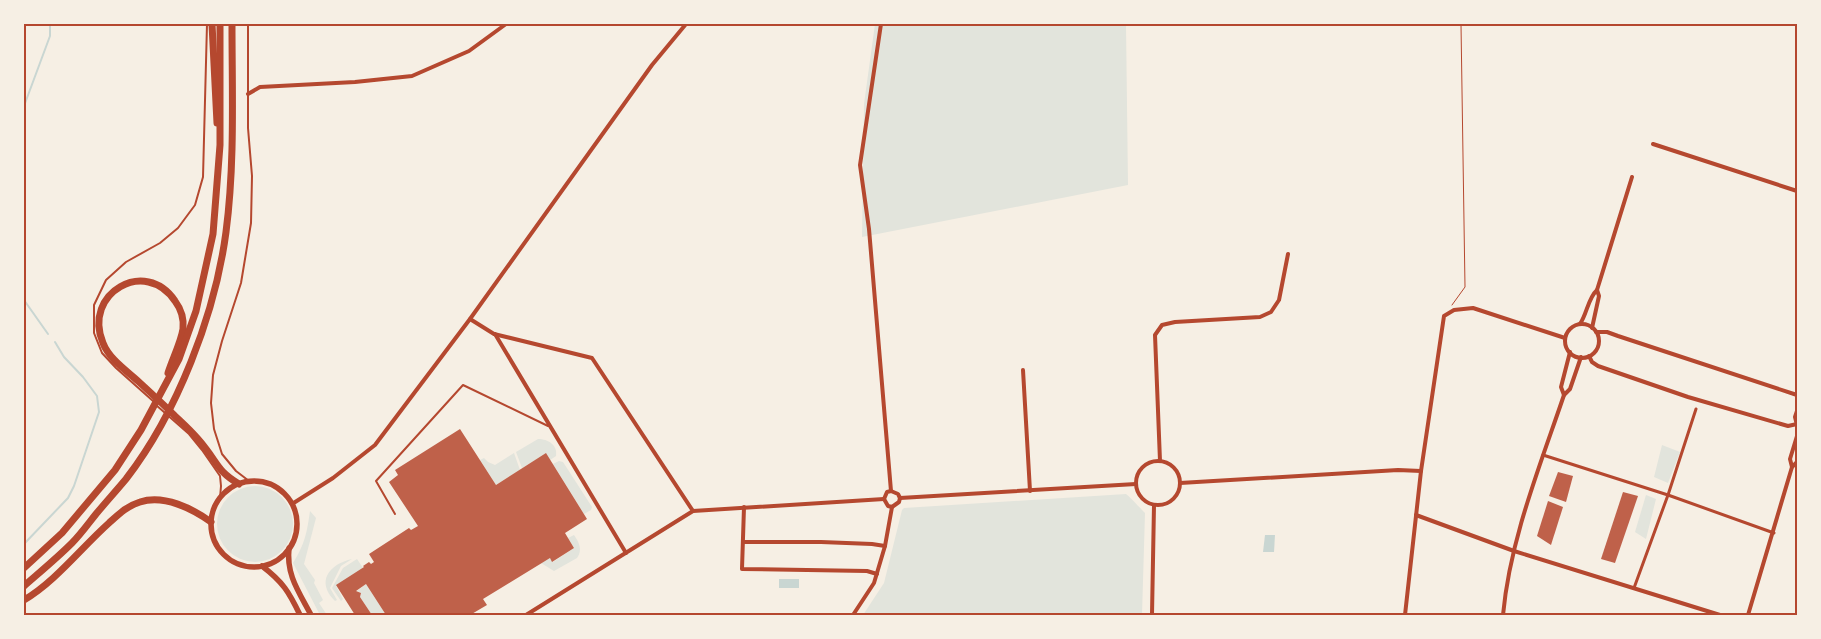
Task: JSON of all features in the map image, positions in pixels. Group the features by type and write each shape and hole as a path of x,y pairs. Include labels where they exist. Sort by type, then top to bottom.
{"highway":[{"path":"212,24 215,112 220,145"},
{"path":"24,568 62,533 115,470 141,430 179,360 196,312 213,234 220,145 220,24"},
{"path":"24,586 72,543 126,478 153,437 192,360 207,316 226,234 231,166 232,24"},
{"path":"162,390 183,329 181,308 170,292 154,283 137,281 122,285 111,292 103,302 98,315 98,329 103,345 137,384 191,433 224,475 239,484"},
{"path":"24,600 63,568 95,535 128,507 142,501 156,500 175,504 201,515 211,522"}],"main road":[{"path":"249,482 262,482 274,486 292,504 296,515 297,527 295,538 289,548 282,556 262,566 243,565 226,556 215,541 211,522 212,513 220,498 239,484 249,482"},
{"path":"289,548 290,573 311,615"},
{"path":"262,566 283,584 300,615"}],"street":[{"path":"248,94 260,86 355,82 412,76 469,51 506,24"},
{"path":"292,504 333,478 375,445 470,319 652,65 686,24"},
{"path":"881,24 860,165 869,229 890,491"},
{"path":"1653,144 1797,191"},
{"path":"1580,324 1592,328 1596,332 1598,344 1595,351 1589,356 1581,357 1570,352 1566,346 1565,338 1572,328 1580,324 1584,318 1592,294 1597,290 1632,177"},
{"path":"1160,462 1156,335 1162,325 1260,317 1271,312 1279,300 1288,254"},
{"path":"1592,328 1600,296 1597,290"},
{"path":"1404,615 1421,470 1444,316 1454,310 1473,308 1565,338"},
{"path":"470,319 494,334 592,358 693,511"},
{"path":"1596,332 1607,332 1797,395"},
{"path":"494,334 626,553"},
{"path":"1564,395 1561,387 1570,352"},
{"path":"1589,356 1592,362 1598,366 1688,397 1788,426 1797,425 1795,417 1797,411"},
{"path":"1503,615 1506,588 1514,551 1543,455 1564,395 1570,389 1581,357"},
{"path":"1023,370 1030,491"},
{"path":"1634,588 1668,495 1696,409"},
{"path":"1792,468 1790,459 1797,436"},
{"path":"1543,455 1668,495 1774,533"},
{"path":"1160,462 1166,463 1176,471 1180,483 1177,495 1172,500 1161,505 1154,505 1142,498 1136,484 1140,470 1146,465 1160,462"},
{"path":"1748,615 1792,468 1797,462"},
{"path":"1180,483 1388,470 1421,470"},
{"path":"900,498 1136,484"},
{"path":"890,491 898,494 900,498"},
{"path":"884,499 884,496 890,491"},
{"path":"852,615 874,583 885,546 892,507 899,502 900,498"},
{"path":"884,499 888,506 892,507"},
{"path":"526,615 693,511 884,499"},
{"path":"1152,615 1154,505"},
{"path":"744,507 742,569 867,571 876,574"},
{"path":"1416,515 1514,551 1720,615"},
{"path":"743,542 821,542 885,546"}],"lane":[{"path":"137,384 102,353 94,333 94,305 106,280 126,262 160,243 178,228 195,205 204,177 206,24"},
{"path":"248,24 249,138 252,176 251,223 241,283 213,374 211,403 214,429 222,454 236,471 249,482"},
{"path":"395,514 376,481 462,385 550,426"},
{"path":"191,433 220,476 222,486 220,498"}],"path":[{"path":"1444,316 1465,287 1461,24"}],"shaded area":[{"path":"875,24 1126,24 1128,185 862,237 864,104"},
{"path":"538,439 552,443 556,456 550,460 546,454 522,468 516,452"},
{"path":"1662,445 1680,452 1668,483 1654,477"},
{"path":"514,453 520,470 496,485 480,460 484,458 495,465"},
{"path":"559,461 563,462 592,507 591,510 584,514 553,464"},
{"path":"255,486 269,489 282,497 290,510 293,524 290,538 282,551 269,559 255,562 241,559 228,551 220,538 217,524 220,510 228,497 241,489"},
{"path":"1126,494 1145,513 1142,615 863,615 884,583 904,508"},
{"path":"1646,495 1656,499 1646,539 1635,532"},
{"path":"310,511 316,518 304,564 315,580 314,583 323,600 319,603 327,615 320,615 293,563 305,538"},
{"path":"574,535 580,546 577,558 554,571 541,563 550,558 553,562 574,548 568,538"},
{"path":"1265,535 1275,535 1274,552 1263,552"},
{"path":"352,559 341,566 330,588 337,600 335,601 326,587 328,574 337,565"},
{"path":"357,559 363,568 336,586 343,599 341,601 332,588 343,568"},
{"path":"779,579 799,579 799,588 779,588"},
{"path":"366,584 386,615 372,615 360,597 361,593 357,591"}],"building":[{"path":"460,429 496,485 546,453 587,519 565,533 574,548 552,562 550,558 483,599 487,605 470,615 386,615 366,584 356,591 361,593 360,597 372,615 355,615 336,585 369,562 371,564 374,562 369,554 409,528 411,530 418,526 389,482 398,475 395,470"},
{"path":"1558,472 1573,476 1566,502 1549,496"},
{"path":"1623,492 1638,496 1615,563 1601,559"},
{"path":"1548,501 1563,507 1551,545 1537,536"}],"waterway":[{"path":"24,106 50,36 50,24"},
{"path":"24,300 48,334"},
{"path":"24,544 68,498 74,486 99,412 97,396 83,377 64,357 55,342"}]}
